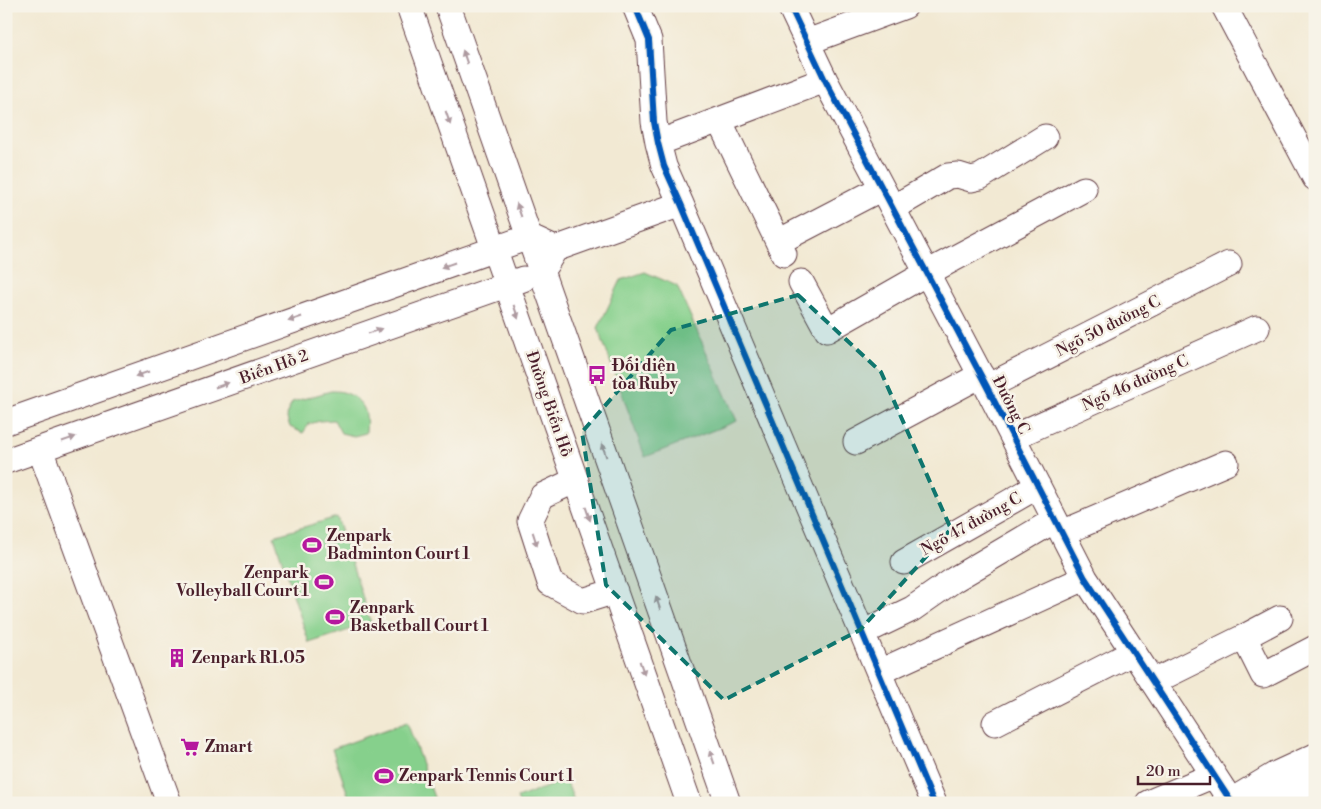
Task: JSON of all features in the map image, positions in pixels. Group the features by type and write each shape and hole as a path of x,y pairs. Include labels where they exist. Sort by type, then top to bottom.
{"street":[{"name":"Đường Biển Hồ","path":"409,6 689,803"},
{"path":"448,6 728,803"},
{"path":"635,6 649,40 654,122 664,166 934,803"},
{"name":"Đường C","path":"790,6 825,80 984,381 1085,578 1231,802 1276,774 1315,756"},
{"path":"807,42 905,6"},
{"path":"1224,6 1315,178"},
{"path":"658,143 825,80"},
{"path":"719,120 781,248 888,198 948,176 958,175 971,179 980,177 1045,137"},
{"path":"801,282 827,330 927,273 1084,189"},
{"path":"541,272 555,249 681,204"},
{"path":"6,422 529,237 555,249"},
{"name":"Ngõ 50 đường C","path":"984,381 1229,264"},
{"name":"Biển Hồ 2","path":"6,461 541,272"},
{"name":"Ngõ 46 đường C","path":"1013,437 1256,328"},
{"name":"Đường C","path":"856,442 984,381"},
{"path":"40,449 169,803"},
{"path":"862,633 912,609 955,579 1058,527 1226,463"},
{"path":"576,480 542,496 530,521 550,583 583,601 614,591"},
{"name":"Ngõ 47 đường C","path":"904,562 1038,486"},
{"path":"879,672 1085,578"},
{"path":"1153,682 1280,618"},
{"path":"1244,637 1263,675 1315,648"},
{"path":"995,724 1134,652"},
{"path":"1148,803 1214,775"},
{"path":"1272,803 1315,781"}],"highlighted area":[{"path":"798,295 881,372 951,529 860,630 724,700 606,585 582,432 671,330"}],"green space":[{"path":"645,272 677,286 737,421 645,457 598,328 621,280"},
{"path":"331,391 348,394 359,401 366,417 366,433 354,436 341,433 334,420 309,424 303,433 290,427 286,415 292,402"},
{"path":"337,517 371,623 309,643 274,536"},
{"name":"Zenpark Tennis Court 1","path":"407,722 436,803 351,803 332,749"},
{"path":"566,780 575,803 519,803 517,798"}],"cycle path":[{"path":"635,6 649,40 654,122 664,166 934,803"},
{"path":"790,6 825,80 987,387 1085,578 1232,803"}],"place":[{"name":"Đối diện tòa Ruby","path":"597,375"},
{"name":"Zenpark Badminton Court 1","path":"312,545"},
{"name":"Zenpark Volleyball Court 1","path":"324,582"},
{"name":"Zenpark Basketball Court 1","path":"335,617"},
{"name":"Zenpark R1.05","path":"177,658"},
{"name":"Zmart","path":"190,747"},
{"name":"Zenpark Tennis Court 1","path":"384,776"}]}
